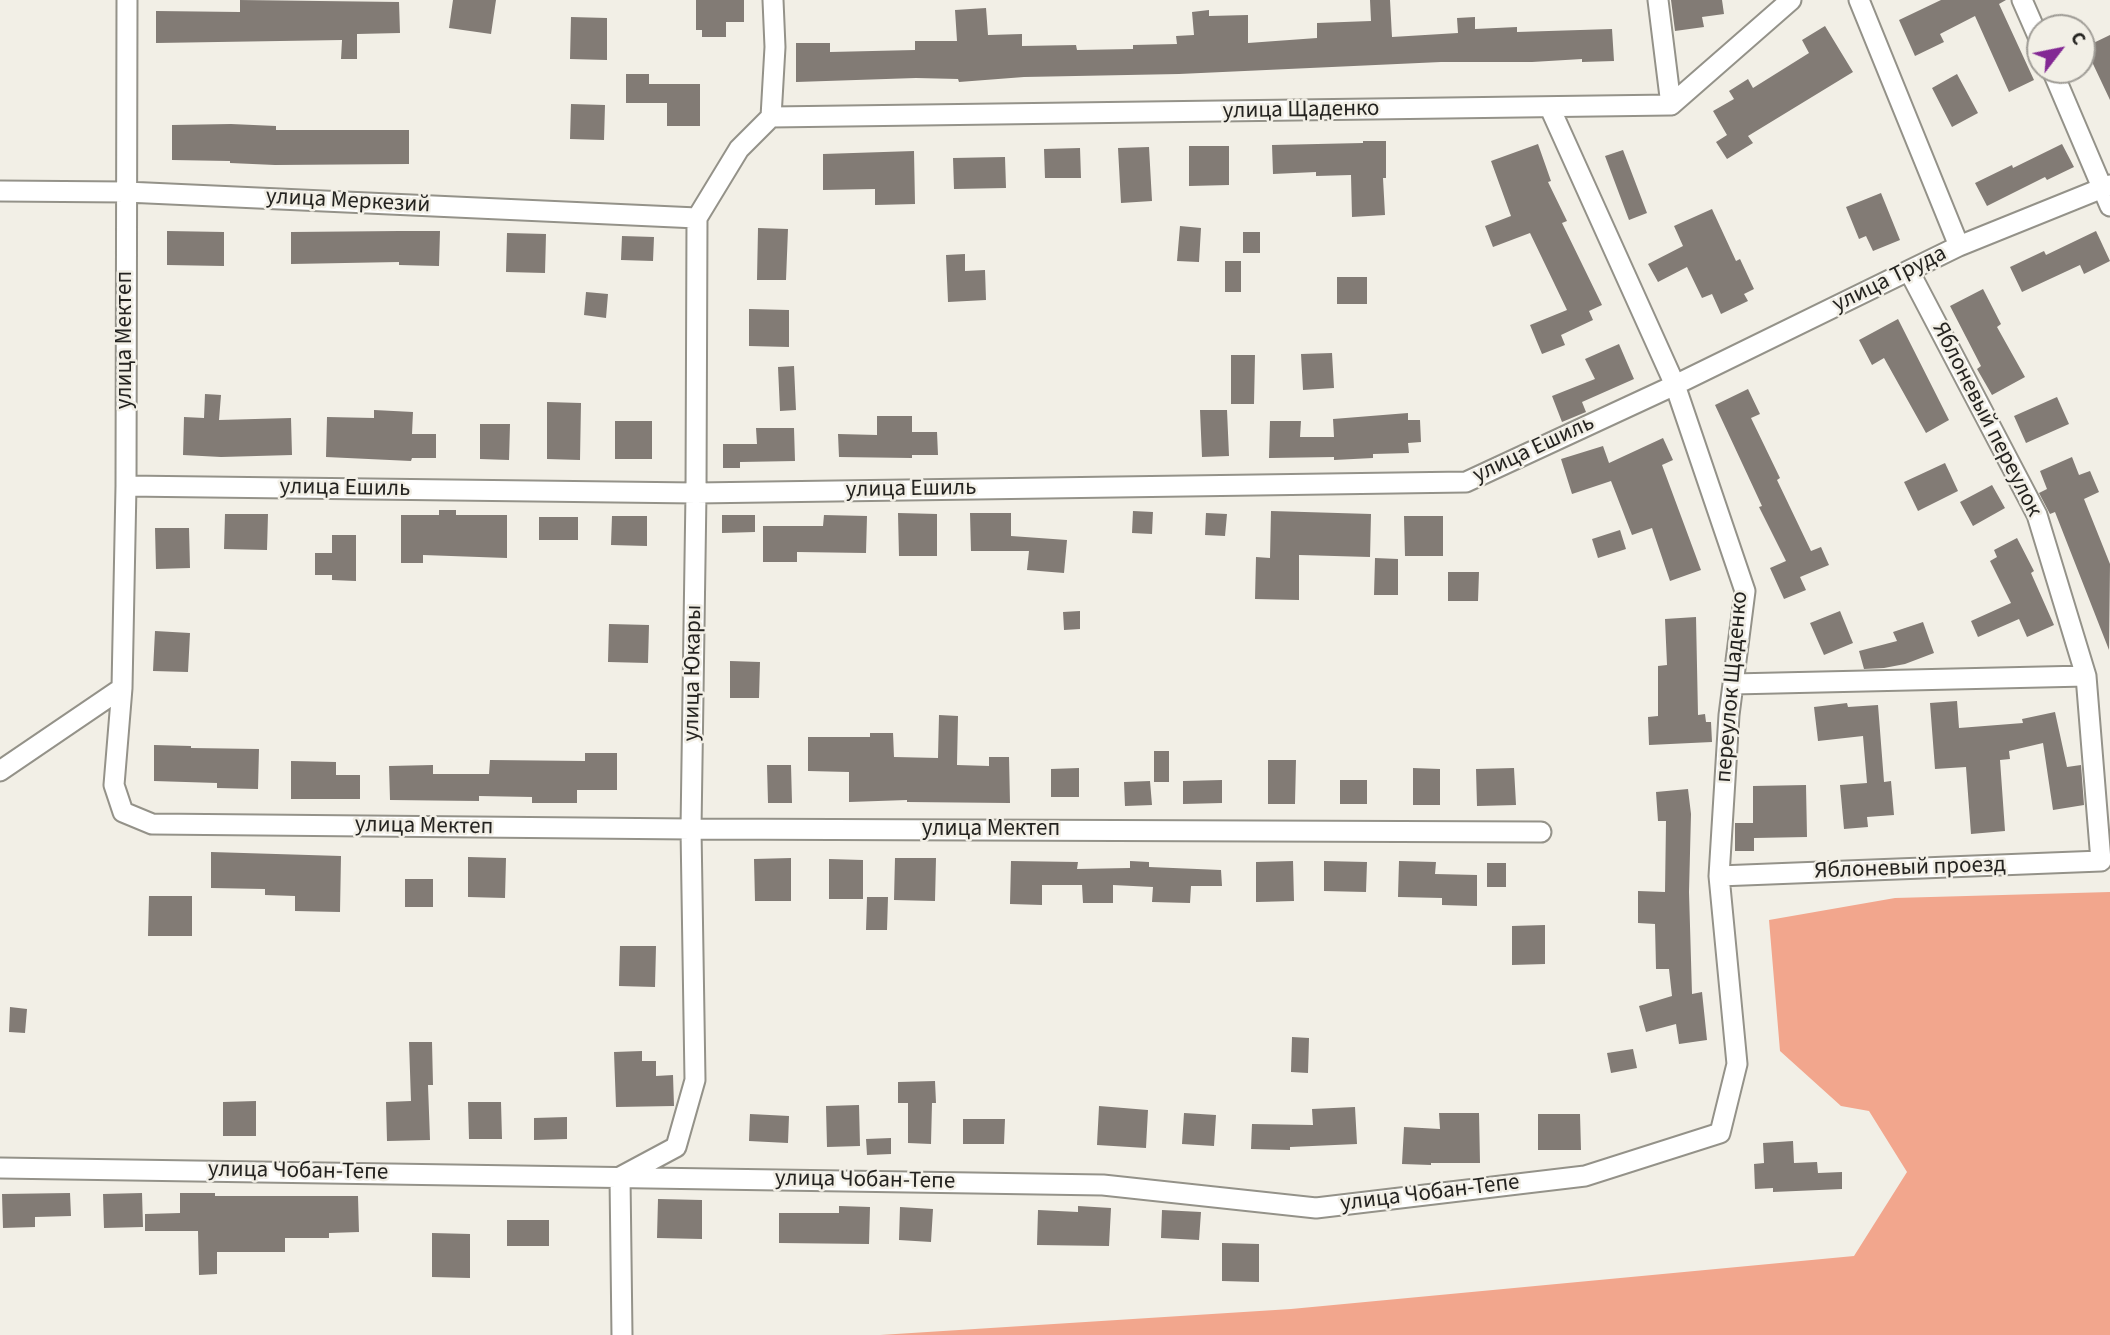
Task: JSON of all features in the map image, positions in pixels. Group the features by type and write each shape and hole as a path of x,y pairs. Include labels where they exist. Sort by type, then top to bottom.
{"street":[{"name":"улица Мектеп","path":"127,0 126,486 122,688 114,785 123,812 152,824 691,830 1541,832"},
{"path":"697,218 739,149 771,117 775,47 773,0"},
{"path":"1658,0 1671,106"},
{"path":"1671,106 1791,0"},
{"path":"1859,0 1959,246"},
{"path":"2058,84 2107,193"},
{"name":"улица Щаденко","path":"771,117 1671,106"},
{"name":"переулок Щаденко","path":"1550,108 1675,385 1745,591 1729,715 1719,876 1737,1064 1720,1133"},
{"name":"улица Меркезий","path":"0,191 126,192 697,218"},
{"name":"улица Труда","path":"1675,385 1959,246 2107,193"},
{"name":"улица Юкары","path":"620,1177 676,1147 695,1080 691,830 697,218"},
{"name":"Яблоневый переулок","path":"1909,271 2037,515 2086,677 2101,861"},
{"name":"улица Ешиль","path":"126,486 696,493 1466,482 1675,385"},
{"path":"1733,684 2086,677"},
{"path":"0,771 122,688"},
{"name":"Яблоневый проезд","path":"1719,876 2101,861"},
{"name":"улица Чобан-Тепе","path":"0,1168 1103,1185 1316,1208 1585,1176 1720,1133"},
{"path":"620,1177 622,1335"}],"shaded area":[{"path":"2110,892 2110,1335 880,1335 1291,1309 1854,1256 1907,1172 1869,1111 1841,1106 1780,1051 1769,920 1895,898"}],"building":[{"path":"240,0 399,2 400,33 357,34 357,59 341,59 342,40 156,43 156,11 240,12"},
{"path":"453,0 496,0 491,34 449,28"},
{"path":"696,0 744,0 744,22 726,22 726,37 702,37 702,30 696,30"},
{"path":"1370,0 1390,0 1392,37 1458,33 1457,18 1475,17 1475,29 1517,27 1517,32 1612,29 1614,61 1582,62 1582,59 1441,62 1179,74 1024,77 959,82 958,79 916,78 796,82 796,43 830,43 830,52 915,50 915,41 957,41 955,10 986,8 988,35 1022,34 1022,46 1076,45 1077,50 1133,49 1133,45 1177,44 1176,36 1194,35 1192,12 1209,10 1209,16 1248,15 1248,43 1317,38 1317,23 1371,21"},
{"path":"1671,0 1722,0 1724,14 1702,17 1704,27 1675,31"},
{"path":"1941,0 2006,0 1999,4 2026,63 2026,84 2009,92 1975,16 1940,34 1944,42 1915,56 1899,20"},
{"path":"571,17 607,18 607,60 570,59"},
{"path":"1825,26 1853,72 1748,136 1753,143 1727,159 1716,142 1727,135 1713,111 1734,99 1729,91 1748,79 1753,88 1809,53 1802,40"},
{"path":"2110,35 2110,100 2096,70 2096,42"},
{"path":"626,74 649,74 649,84 700,84 700,126 667,126 667,103 626,103"},
{"path":"1957,74 1978,113 1952,127 1932,88"},
{"path":"571,104 605,105 604,140 570,139"},
{"path":"172,125 276,126 276,130 409,130 409,164 275,165 172,160"},
{"path":"1386,141 1386,178 1383,178 1385,215 1352,217 1351,175 1316,176 1316,172 1273,174 1272,145"},
{"path":"1538,144 1551,181 1548,182 1567,221 1562,223 1602,305 1589,311 1593,320 1561,335 1565,345 1542,354 1530,325 1567,310 1530,233 1493,247 1485,226 1511,216 1491,161"},
{"path":"2062,144 2074,167 2047,180 2045,177 1987,206 1975,183"},
{"path":"1189,146 1229,146 1229,185 1189,186"},
{"path":"1149,147 1152,201 1121,203 1118,148"},
{"path":"1080,148 1081,178 1045,178 1044,149"},
{"path":"1623,150 1647,213 1629,220 1605,156"},
{"path":"914,151 915,204 875,205 875,189 823,190 823,154"},
{"path":"1005,157 1006,188 954,189 953,158"},
{"path":"1881,193 1900,240 1873,251 1866,236 1859,239 1846,207"},
{"path":"1712,209 1736,261 1740,259 1754,289 1744,294 1748,301 1721,314 1712,294 1702,298 1687,267 1658,282 1648,264 1683,246 1674,226"},
{"path":"1180,226 1201,228 1199,262 1177,261"},
{"path":"758,228 788,229 786,280 757,280"},
{"path":"167,231 224,232 224,266 167,265"},
{"path":"440,231 439,266 399,265 399,262 291,264 291,232"},
{"path":"2096,231 2110,261 2084,274 2080,265 2022,292 2010,267 2044,251 2046,255"},
{"path":"1243,232 1260,232 1260,253 1243,253"},
{"path":"507,233 546,234 545,273 506,272"},
{"path":"622,236 654,237 653,261 621,260"},
{"path":"965,254 965,271 985,270 986,300 948,302 946,255"},
{"path":"1225,261 1241,261 1241,292 1225,292"},
{"path":"1337,277 1367,277 1367,304 1337,304"},
{"path":"1983,289 2001,324 1997,327 2025,377 1992,395 1977,369 1981,366 1950,306"},
{"path":"586,292 608,294 606,318 584,315"},
{"path":"749,309 789,310 789,347 749,346"},
{"path":"1898,319 1949,420 1926,433 1884,358 1872,365 1859,340"},
{"path":"1619,344 1634,379 1582,402 1586,412 1562,422 1552,396 1595,379 1585,359"},
{"path":"1332,353 1334,388 1303,390 1301,354"},
{"path":"1231,355 1255,355 1254,404 1231,404"},
{"path":"794,366 796,410 780,411 778,367"},
{"path":"1748,389 1760,414 1751,418 1780,478 1777,480 1811,551 1821,547 1829,565 1800,577 1806,590 1784,599 1770,568 1786,561 1759,507 1762,506 1715,405"},
{"path":"205,394 221,395 219,420 291,418 292,455 183,455 184,417 204,418"},
{"path":"2057,397 2069,424 2026,443 2014,416"},
{"path":"547,402 581,403 580,460 547,459"},
{"path":"374,410 413,412 412,434 436,434 436,458 412,458 411,461 326,457 327,417 374,418"},
{"path":"1200,410 1227,410 1229,456 1202,457"},
{"path":"1408,413 1408,420 1420,420 1421,442 1408,443 1409,453 1373,454 1373,458 1334,460 1334,457 1269,458 1270,421 1301,421 1300,437 1334,437 1333,419"},
{"path":"877,416 912,416 912,432 937,432 938,455 912,455 912,458 839,457 838,434 877,435"},
{"path":"615,421 652,421 652,459 615,459"},
{"path":"480,424 510,424 509,460 480,459"},
{"path":"756,428 794,428 795,461 740,462 740,468 723,468 723,444 757,444"},
{"path":"1663,438 1673,460 1662,465 1701,570 1670,581 1652,528 1632,535 1611,481 1572,494 1561,459 1603,446 1609,463"},
{"path":"2072,457 2079,475 2090,471 2099,492 2084,499 2110,564 2109,650 2055,512 2050,514 2039,493 2047,489 2040,471"},
{"path":"1945,463 1958,491 1918,511 1904,482"},
{"path":"1992,485 2005,508 1973,526 1960,502"},
{"path":"439,510 456,510 456,515 507,515 507,558 423,555 423,563 401,563 401,515 439,515"},
{"path":"1133,511 1153,512 1152,534 1132,533"},
{"path":"1271,511 1371,514 1370,557 1299,555 1299,600 1255,599 1256,557 1270,558"},
{"path":"898,513 937,514 937,556 899,556"},
{"path":"970,513 1011,513 1011,536 1067,540 1064,573 1027,570 1029,551 971,551"},
{"path":"1206,513 1227,514 1225,536 1205,535"},
{"path":"225,514 268,514 267,550 224,549"},
{"path":"722,515 755,515 755,532 722,533"},
{"path":"824,515 867,516 866,553 797,552 797,562 763,562 763,526 823,526"},
{"path":"612,516 647,516 647,546 611,545"},
{"path":"1404,516 1443,516 1443,556 1405,556"},
{"path":"539,517 578,517 578,540 539,540"},
{"path":"155,528 189,528 190,568 156,569"},
{"path":"1620,530 1626,549 1598,558 1592,539"},
{"path":"332,535 356,535 356,581 332,580 332,575 315,575 315,553 332,553"},
{"path":"2017,538 2034,571 2031,573 2054,625 2027,637 2019,619 1978,637 1971,621 2011,603 1990,561 1997,557 1994,550"},
{"path":"1375,558 1398,559 1398,595 1374,595"},
{"path":"1448,572 1479,572 1478,601 1448,601"},
{"path":"1080,611 1080,629 1064,630 1063,612"},
{"path":"1840,611 1853,643 1824,655 1810,623"},
{"path":"1696,617 1698,715 1705,714 1706,722 1711,722 1712,742 1649,745 1648,717 1658,716 1658,666 1667,665 1665,619"},
{"path":"1923,622 1934,653 1905,664 1864,669 1859,651 1897,641 1893,632"},
{"path":"609,624 649,625 648,663 608,662"},
{"path":"155,631 190,633 188,672 153,671"},
{"path":"730,661 760,662 759,698 730,698"},
{"path":"1957,701 1959,728 2023,723 2022,719 2055,712 2067,767 2081,765 2084,805 2053,810 2043,743 2009,751 2010,759 2000,760 2005,831 1971,834 1966,767 1935,769 1930,703"},
{"path":"1847,703 1848,707 1878,705 1884,782 1891,781 1894,815 1867,817 1868,827 1844,829 1840,785 1867,783 1863,736 1818,741 1814,707"},
{"path":"939,715 958,716 957,765 989,766 989,757 1009,757 1010,803 907,800 849,802 849,772 808,771 808,737 870,737 870,733 893,733 894,757 938,758"},
{"path":"154,745 259,749 258,789 217,788 217,783 154,781"},
{"path":"1154,751 1169,751 1169,782 1154,782"},
{"path":"585,753 617,753 617,790 577,790 577,803 532,803 532,797 479,796 479,801 390,800 389,766 433,765 433,774 489,774 490,760 585,761"},
{"path":"1268,760 1296,760 1295,804 1268,804"},
{"path":"291,761 336,762 336,775 360,775 360,799 291,799"},
{"path":"767,765 791,765 792,803 768,803"},
{"path":"1079,768 1079,797 1051,797 1051,769"},
{"path":"1413,768 1440,769 1440,805 1413,805"},
{"path":"1514,768 1516,805 1477,806 1476,769"},
{"path":"1222,780 1222,803 1183,804 1183,781"},
{"path":"1340,780 1367,780 1367,804 1340,804"},
{"path":"1150,781 1152,805 1125,806 1124,782"},
{"path":"1806,785 1807,837 1754,838 1754,851 1735,851 1735,823 1753,823 1753,786"},
{"path":"1688,789 1691,814 1689,892 1692,994 1702,992 1707,1040 1679,1044 1676,1024 1646,1032 1639,1006 1672,996 1669,969 1656,969 1655,924 1638,923 1638,891 1665,892 1666,821 1658,821 1656,792"},
{"path":"211,852 341,856 340,912 295,911 295,896 265,895 265,889 211,888"},
{"path":"468,857 506,858 505,898 468,897"},
{"path":"791,858 791,901 755,901 754,859"},
{"path":"895,858 936,858 935,901 894,900"},
{"path":"829,859 863,860 863,899 829,899"},
{"path":"1011,861 1078,862 1077,869 1130,868 1130,861 1149,862 1149,867 1221,870 1222,886 1191,886 1190,903 1152,902 1153,887 1113,885 1113,903 1083,903 1082,885 1042,885 1042,905 1010,904"},
{"path":"1293,861 1294,901 1256,902 1256,862"},
{"path":"1324,861 1367,862 1366,892 1324,891"},
{"path":"1399,861 1436,862 1435,874 1477,875 1477,906 1442,905 1442,898 1398,897"},
{"path":"1487,863 1506,863 1506,887 1487,887"},
{"path":"405,879 433,879 433,907 405,907"},
{"path":"149,896 192,896 192,936 148,936"},
{"path":"867,897 888,897 887,930 866,930"},
{"path":"1545,925 1545,964 1512,965 1512,926"},
{"path":"620,946 656,946 655,987 619,986"},
{"path":"10,1007 27,1009 25,1033 9,1032"},
{"path":"1292,1037 1309,1038 1308,1073 1291,1072"},
{"path":"409,1042 432,1042 433,1085 428,1085 430,1140 387,1141 386,1102 411,1101"},
{"path":"1633,1049 1637,1068 1611,1073 1607,1053"},
{"path":"642,1051 642,1061 656,1061 656,1076 673,1075 674,1106 616,1107 614,1052"},
{"path":"935,1081 936,1103 932,1103 931,1144 908,1143 908,1103 898,1103 898,1082"},
{"path":"256,1101 256,1136 223,1136 223,1102"},
{"path":"468,1102 501,1102 502,1139 469,1139"},
{"path":"859,1105 860,1146 827,1147 826,1106"},
{"path":"1099,1106 1148,1110 1146,1148 1097,1145"},
{"path":"1355,1107 1357,1144 1290,1147 1290,1150 1251,1149 1252,1124 1313,1125 1312,1109"},
{"path":"1184,1113 1216,1115 1214,1146 1182,1144"},
{"path":"1439,1113 1479,1113 1480,1163 1402,1164 1404,1127 1440,1129"},
{"path":"750,1114 789,1116 788,1143 749,1141"},
{"path":"1538,1114 1580,1114 1581,1150 1538,1150"},
{"path":"567,1117 567,1139 534,1140 534,1118"},
{"path":"963,1119 1005,1119 1004,1144 963,1144"},
{"path":"891,1138 891,1154 867,1155 866,1139"},
{"path":"1793,1141 1794,1163 1817,1162 1818,1173 1842,1172 1842,1189 1773,1192 1773,1188 1755,1189 1754,1164 1764,1163 1763,1143"},
{"path":"70,1193 71,1216 35,1217 35,1227 3,1228 2,1194"},
{"path":"142,1193 143,1227 104,1228 103,1194"},
{"path":"180,1193 215,1193 215,1196 358,1196 359,1232 329,1233 329,1238 285,1238 285,1252 217,1252 217,1274 199,1275 198,1231 145,1231 145,1214 180,1213"},
{"path":"658,1199 702,1200 702,1239 657,1238"},
{"path":"839,1206 870,1207 869,1244 779,1243 779,1213 839,1213"},
{"path":"1078,1206 1111,1208 1109,1246 1037,1245 1038,1210 1078,1212"},
{"path":"900,1207 933,1209 931,1242 899,1240"},
{"path":"1162,1210 1201,1212 1199,1240 1161,1238"},
{"path":"507,1220 549,1220 549,1246 507,1246"},
{"path":"432,1233 470,1234 470,1278 432,1277"},
{"path":"1222,1243 1259,1244 1259,1282 1222,1281"}]}
